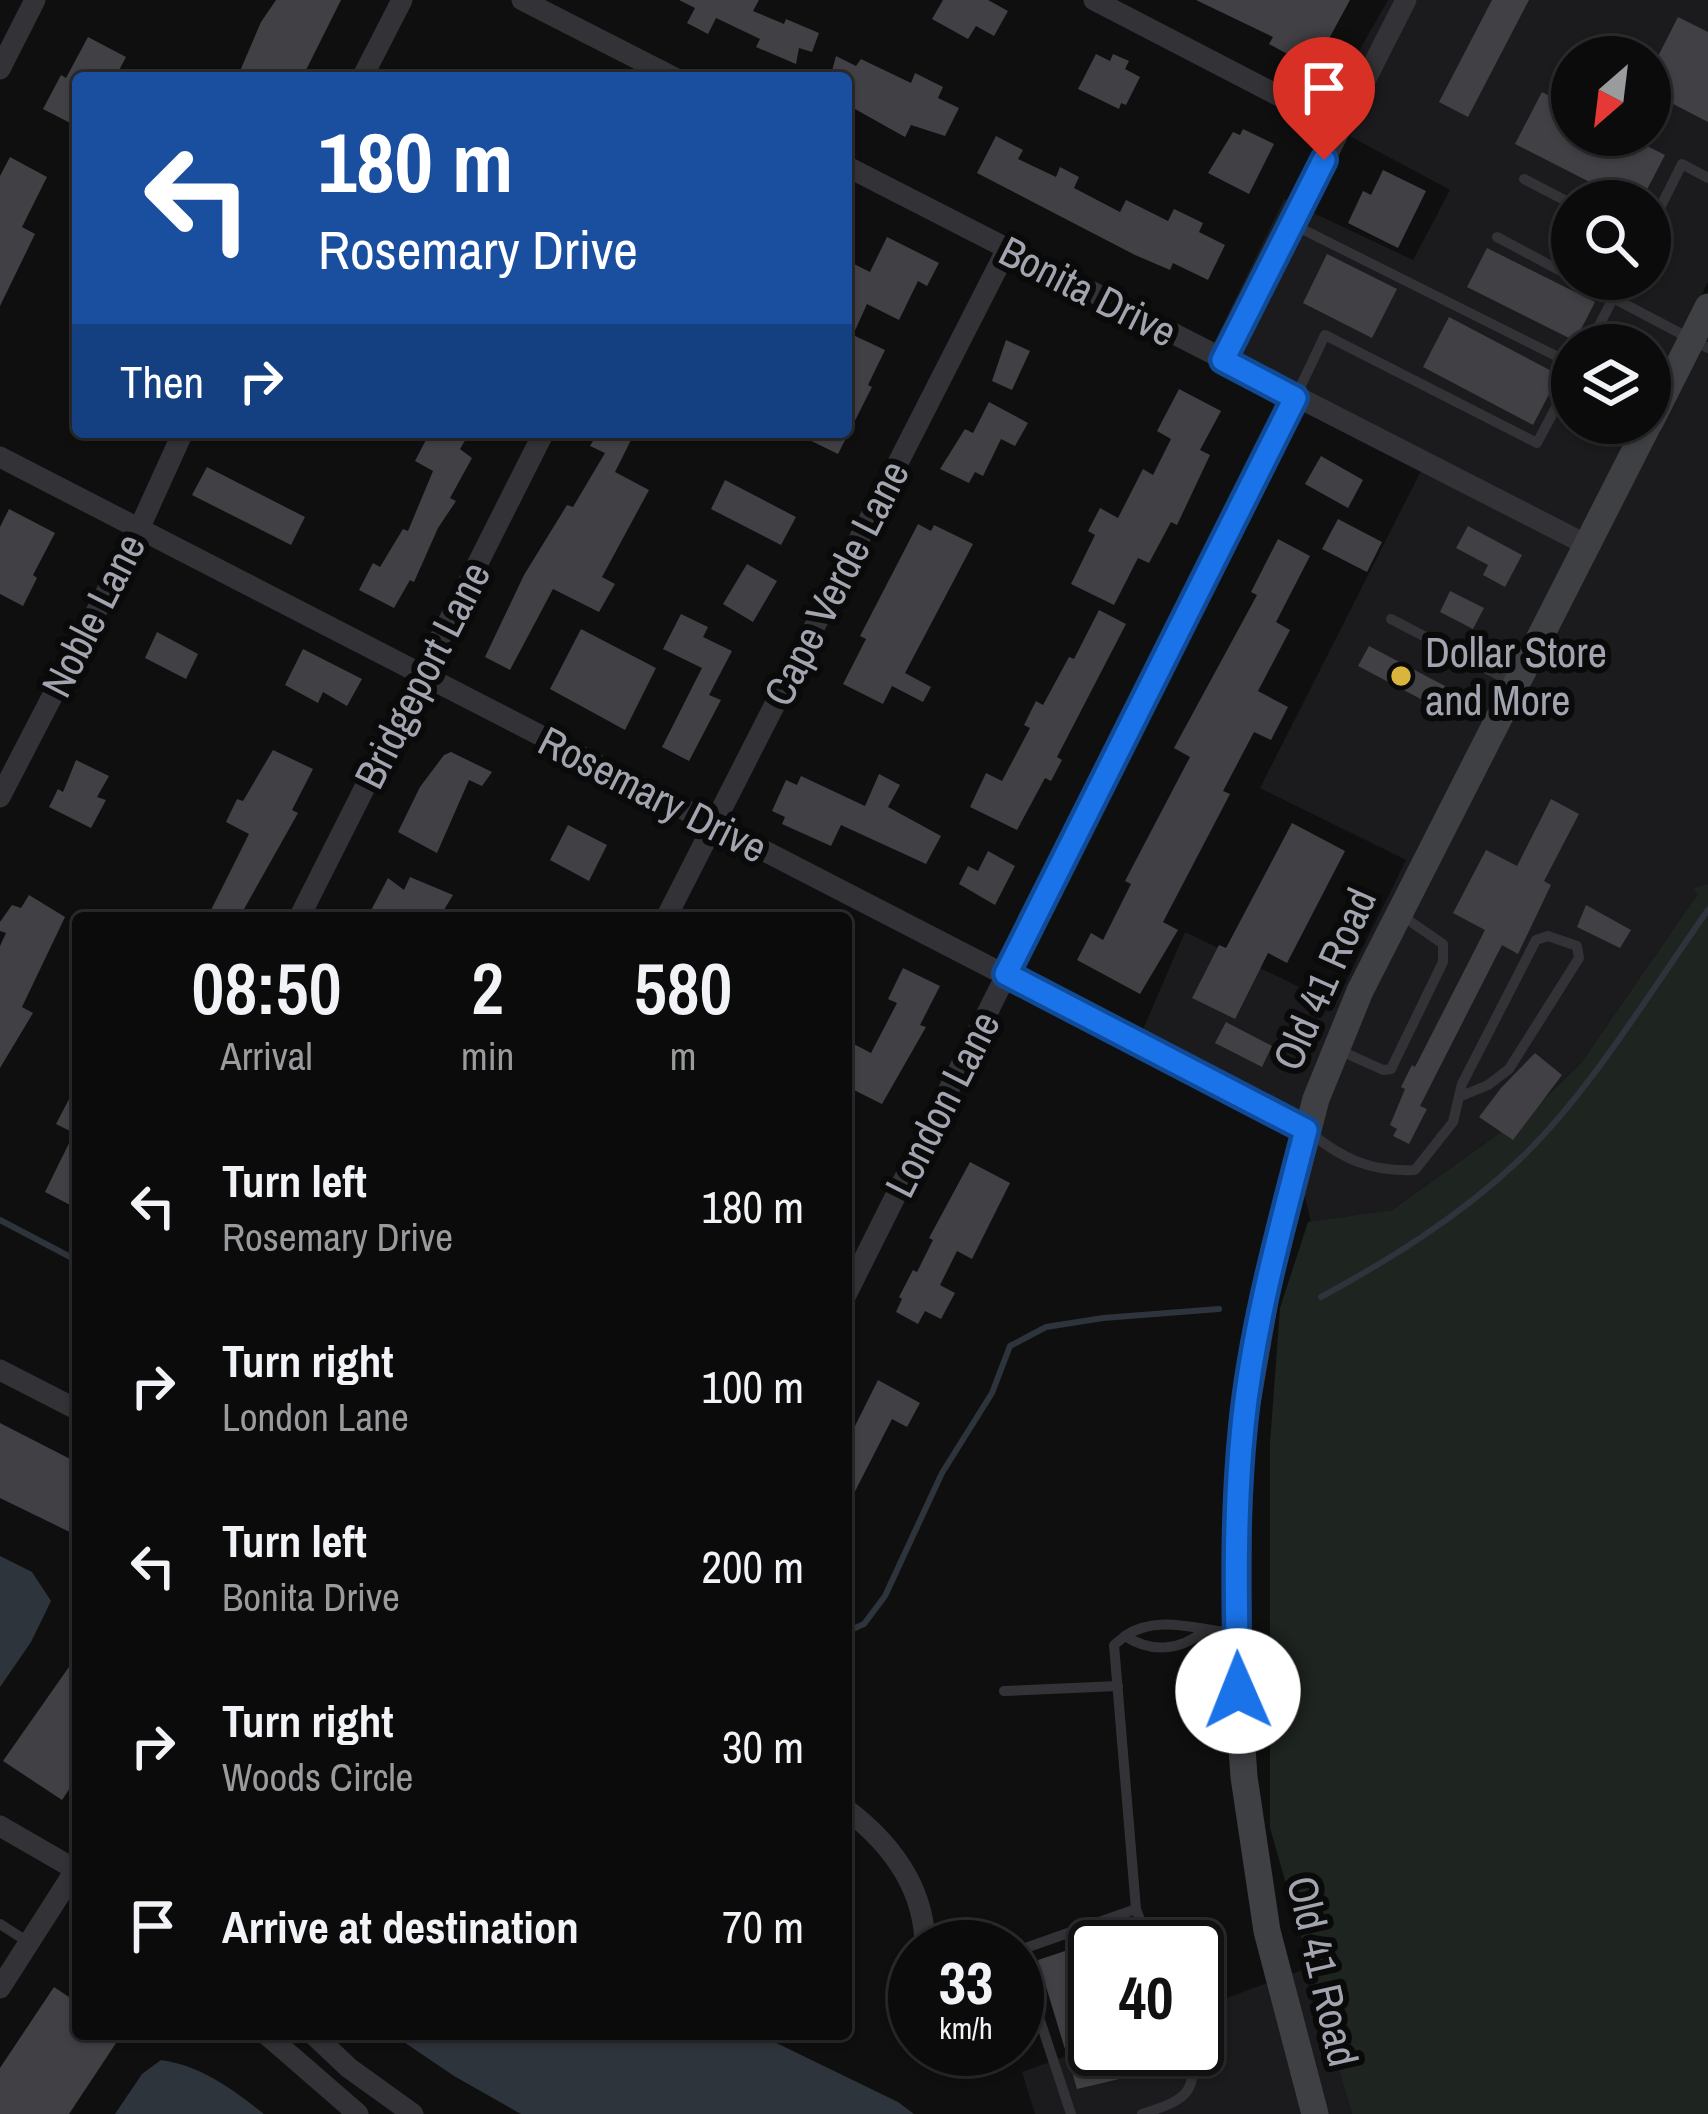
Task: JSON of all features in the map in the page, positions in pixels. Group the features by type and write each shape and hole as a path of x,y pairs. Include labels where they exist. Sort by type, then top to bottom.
{"street":[{"path":"0,68 35,0"},
{"path":"365,72 402,0"},
{"path":"522,0 555,7 665,72"},
{"path":"1094,0 1341,128"},
{"path":"1223,360 1406,0"},
{"name":"Bonita Drive","path":"852,169 1588,545"},
{"name":"Cape Verde Lane","path":"669,912 1007,249"},
{"name":"Old 41 Road","path":"1671,389 1700,344 1708,307"},
{"name":"London Lane","path":"852,1282 1295,398"},
{"name":"Noble Lane","path":"0,797 139,529 180,438"},
{"name":"Bridgeport Lane","path":"302,912 541,438"},
{"name":"Old 41 Road","path":"1315,2114 1283,2003 1254,1858 1244,1777 1237,1634 1238,1480 1268,1283 1306,1130 1336,1049 1397,913 1639,444"},
{"name":"Rosemary Drive","path":"0,457 1306,1130"},
{"path":"0,1370 72,1407"},
{"path":"852,1814 881,1840 914,1887 923,1920"},
{"path":"0,1826 72,1866"},
{"path":"0,1988 72,1877"},
{"path":"273,2040 358,2114"},
{"path":"319,2040 413,2114"}],"lane":[{"path":"1671,186 1682,164 1708,178"},
{"path":"1524,179 1551,193"},
{"path":"1292,224 1551,354"},
{"path":"1497,238 1551,266"},
{"path":"1617,300 1700,344"},
{"path":"1295,398 1325,335 1537,443 1551,417"},
{"path":"1391,619 1515,684"},
{"path":"1336,1049 1391,1070 1443,962 1444,944 1397,913"},
{"path":"1306,1130 1341,1157 1391,1171 1415,1170 1453,1122 1462,1084 1536,940 1548,936 1577,946 1579,958 1509,1069 1489,1085 1459,1097"},
{"path":"1140,1920 1114,1645 1139,1627 1161,1624 1237,1634"},
{"path":"1125,1636 1142,1647 1187,1645 1204,1631"},
{"path":"1004,1691 1118,1686"},
{"path":"1070,2114 1017,1951 1136,1909"},
{"path":"0,1924 29,1942"},
{"path":"1142,2114 1183,2098 1193,2076"}],"shaded area":[{"path":"1388,0 1708,0 1708,282 1671,355 1671,324 1551,324 1551,444 1626,444 1349,987 1292,1143 1284,1112 1138,1041 1185,932 1335,1004 1406,860 1260,788 1426,461 1209,353 1284,199 1413,260 1450,190 1320,120"},
{"path":"1708,332 1708,884 1694,888 1697,895 1581,1063 1536,1107 1392,1210 1311,1222 1303,1189 1317,1133 1371,995 1651,444 1671,444 1671,405"},
{"path":"1708,884 1708,2114 1352,2114 1270,1828 1270,1443 1280,1308 1308,1222 1392,1210 1536,1107 1581,1063 1697,895 1693,888"},
{"path":"0,1556 32,1572 51,1601 31,1642 0,1687"},
{"path":"1310,1967 1352,2114 1328,2114 1289,1975"},
{"path":"1267,1983 1303,2114 1035,2114 1023,2076 1044,2076 1044,2064 1068,2056 1068,2076 1224,2076 1224,1999"},
{"path":"401,2040 770,2040 914,2114 521,2114"},
{"path":"161,2060 203,2073 264,2114 115,2114 142,2074"}],"building":[{"path":"276,0 341,0 305,72 240,72"},
{"path":"679,0 759,0 753,11 819,33 812,52 799,48 796,64 756,47 760,39 716,18 708,34 687,23 695,8"},
{"path":"943,0 988,0 1008,11 994,36 976,26 968,39 932,19"},
{"path":"1196,0 1350,0 1313,68 1269,44 1273,37"},
{"path":"1492,0 1529,0 1468,117 1439,102"},
{"path":"1678,17 1708,32 1708,122 1671,103 1668,36"},
{"path":"88,37 126,57 118,72 72,72 72,124 43,109 61,75 66,78"},
{"path":"1096,54 1110,61 1113,54 1129,61 1125,69 1140,77 1126,105 1121,103 1119,109 1078,89"},
{"path":"836,56 856,66 861,59 911,83 915,73 943,87 938,98 959,108 945,136 911,125 905,137 852,107 852,72 832,72"},
{"path":"1542,92 1551,97 1551,156 1664,156 1652,180 1586,180 1515,144"},
{"path":"1243,129 1274,144 1249,194 1208,173 1233,132 1240,135"},
{"path":"996,136 1023,150 1018,159 1056,177 1060,167 1079,177 1074,188 1120,212 1126,200 1168,221 1174,209 1203,223 1199,232 1225,245 1208,280 1173,263 1170,270 1135,255 977,173"},
{"path":"10,157 47,177 22,227 35,234 0,306 0,176"},
{"path":"1383,170 1426,191 1398,248 1348,223 1363,191 1371,195"},
{"path":"887,237 939,263 927,286 918,281 899,320 867,304 853,335 885,350 852,426 852,268 854,264 870,272"},
{"path":"1487,248 1551,280 1551,300 1595,302 1584,324 1551,324 1551,329 1467,287"},
{"path":"1327,254 1397,289 1372,338 1303,303"},
{"path":"1449,317 1551,371 1551,390 1533,425 1423,367"},
{"path":"1006,340 1030,351 1012,390 992,381"},
{"path":"1179,389 1221,411 1200,450 1210,455 1177,525 1171,522 1149,563 1138,558 1114,605 1071,584 1095,535 1088,531 1100,508 1118,518 1143,469 1153,475 1171,439 1157,431"},
{"path":"989,402 1028,423 1015,446 1001,439 983,476 975,472 969,483 940,469 965,429 973,433"},
{"path":"427,438 466,438 460,449 472,458 450,498 456,501 414,582 410,580 394,608 359,590 373,563 380,567 403,529 408,531 433,471 415,461"},
{"path":"595,438 632,438 615,472 649,490 602,577 615,584 599,612 553,589 510,670 485,657 524,575 605,453 590,446"},
{"path":"805,438 846,438 838,454"},
{"path":"1321,456 1363,480 1348,508 1305,484"},
{"path":"207,467 305,517 291,545 192,495"},
{"path":"725,480 796,517 781,545 711,509"},
{"path":"9,509 55,533 23,606 0,594 0,527"},
{"path":"1338,519 1382,542 1367,572 1322,549"},
{"path":"918,524 931,531 934,525 973,544 905,673 931,687 923,702 892,686 883,704 843,684 866,639 860,636"},
{"path":"1468,526 1522,555 1505,587 1483,575 1488,565 1456,548"},
{"path":"1278,539 1310,556 1276,622 1290,630 1258,691 1288,707 1271,740 1254,732 1223,791 1230,794 1163,922 1178,930 1140,994 1077,960 1091,933 1103,940 1131,884 1125,881 1190,757 1174,748 1257,595 1251,592"},
{"path":"747,564 777,581 753,622 723,604"},
{"path":"1450,591 1484,608 1473,629 1440,612"},
{"path":"1099,610 1126,624 1057,757 1062,760 1051,781 1045,778 1017,830 970,807 986,773 1002,781 1030,728 1024,725 1036,701 1043,705"},
{"path":"681,614 708,627 703,637 732,651 709,695 721,700 689,761 662,747 702,668 663,649"},
{"path":"581,629 656,668 625,730 550,689"},
{"path":"157,632 198,654 186,679 145,658"},
{"name":"Dollar Store and More","path":"1369,646 1445,686 1434,706 1358,666"},
{"path":"303,649 362,679 347,706 323,692 318,703 285,685"},
{"path":"273,750 313,769 292,810 298,813 242,912 210,912 249,834 226,822 237,799 243,801"},
{"path":"451,752 492,772 482,786 469,780 437,853 398,832 420,787"},
{"path":"76,760 109,776 97,797 106,800 91,828 49,807 58,789 63,792"},
{"path":"879,774 900,785 888,807 941,836 926,864 841,825 831,846 782,824 785,817 772,811 786,780 797,785 801,776 865,806"},
{"path":"1551,799 1579,814 1544,881 1551,885 1518,954 1502,945 1420,1106 1427,1109 1409,1144 1393,1136 1397,1129 1390,1125 1405,1089 1401,1087 1485,930 1453,913 1486,850 1517,866"},
{"path":"1292,823 1345,851 1287,963 1268,953 1235,1019 1192,998 1219,945 1226,948"},
{"path":"568,825 607,845 589,881 550,860"},
{"path":"988,851 1015,866 995,905 959,884 968,866 978,871"},
{"path":"410,877 453,895 443,912 370,912 388,878 404,890"},
{"path":"29,895 65,917 22,1007 33,1013 0,1068 0,946 6,933 0,931 0,922 12,905 21,908"},
{"path":"1586,905 1631,930 1620,948 1577,927"},
{"path":"903,968 940,986 920,1025 926,1027 882,1104 852,1089 852,1043 871,1053 897,1003 888,999"},
{"path":"1226,1022 1272,1046 1262,1067 1215,1043"},
{"path":"1535,1053 1562,1075 1513,1140 1479,1117"},
{"path":"72,1093 72,1132 56,1124"},
{"path":"72,1137 72,1206 45,1192"},
{"path":"970,1162 1010,1183 972,1259 957,1251 940,1285 955,1293 941,1319 925,1311 918,1324 896,1312 899,1297 913,1270 917,1272 933,1240 929,1238"},
{"path":"878,1380 920,1403 907,1427 892,1419 852,1497 852,1432"},
{"path":"0,1423 72,1460 72,1533 0,1498"},
{"path":"72,1663 72,1785 62,1800 3,1761"},
{"path":"1068,1950 1068,2059 1044,1980 1044,1958"},
{"path":"54,1987 72,1999 72,2040 118,2040 69,2114 0,2114 0,2068"},
{"path":"1073,2076 1132,2076 1077,2089"}],"waterway":[{"path":"1321,1297 1424,1235 1518,1161 1570,1105 1708,910"},
{"path":"0,1220 72,1258"},
{"path":"852,1629 864,1624 885,1596 942,1473 992,1393 1010,1346 1046,1327 1219,1309"}],"place":[{"name":"Dollar Store and More","path":"1401,676"}],"route":[{"path":"1238,1691 1238,1480 1244,1420 1268,1283 1306,1130 1006,974 1295,398 1223,360 1324,160"}]}
